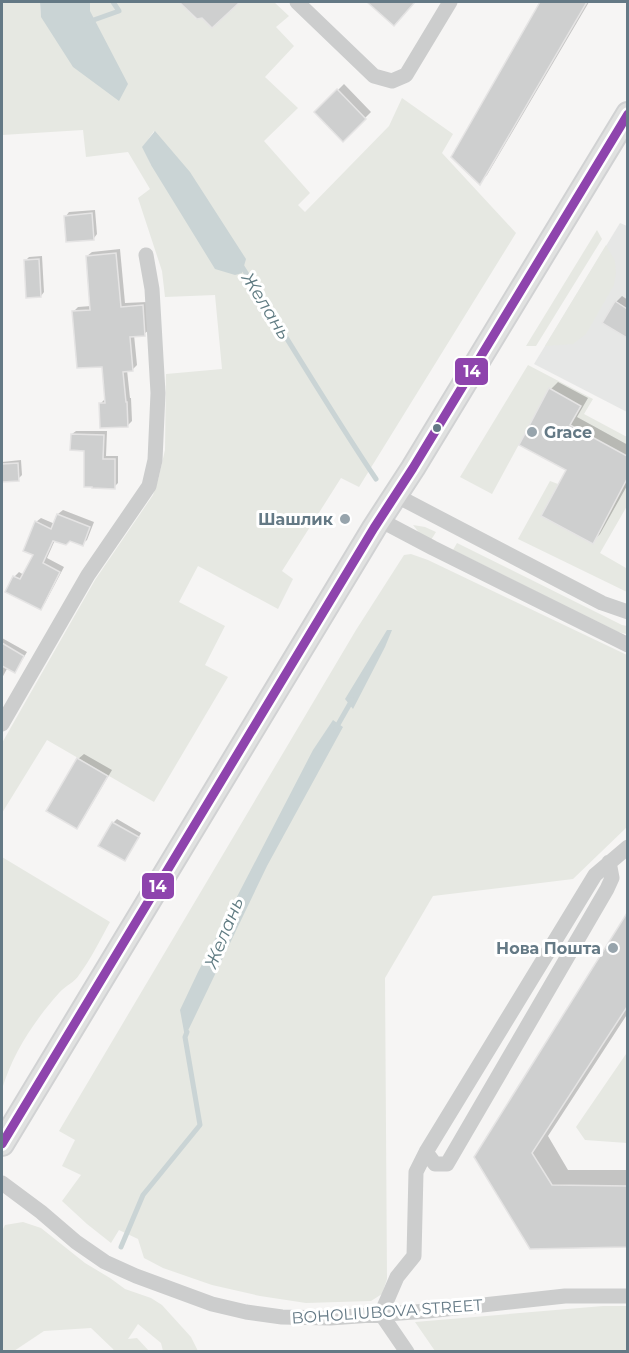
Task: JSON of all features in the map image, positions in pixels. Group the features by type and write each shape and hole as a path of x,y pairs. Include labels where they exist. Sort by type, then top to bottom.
{"main road":[{"path":"2,1144 627,114"}],"street":[{"path":"297,2 374,76 392,81 406,75 450,2"},
{"path":"2,724 88,574 149,486 155,460 158,393 152,289 146,255"},
{"path":"395,495 602,603 627,612"},
{"path":"380,519 433,548 626,643"},
{"path":"407,1352 381,1314 396,1277 414,1256 416,1172 595,876 627,847"},
{"path":"426,1152 435,1164 447,1164 607,889 612,878 609,862"},
{"name":"BOHOLIUBOVA STREET","path":"2,1182 76,1242 105,1262 212,1304 246,1312 282,1317 330,1318 428,1311 565,1296 627,1296"}],"shaded area":[{"path":"2,2 40,2 41,17 90,11 90,2 184,2 187,5 186,9 196,19 202,18 212,28 240,2 274,2 289,16 276,27 294,46 265,77 298,108 264,141 310,193 298,205 305,212 389,126 402,98 453,134 442,153 516,233 359,487 341,478 282,571 293,579 278,609 198,566 179,602 225,626 205,665 228,677 154,802 47,740 2,813 2,743 95,580 153,495 165,450 166,374 222,369 215,295 165,297 162,271 138,198 150,189 128,152 86,157 83,130 2,135","holes":["154,131 151,165 143,147"]},
{"path":"620,223 627,226 627,412 534,364"},
{"path":"597,230 602,239 536,346 526,346"},
{"path":"606,245 615,261 614,285 586,334 573,344 545,346"},
{"path":"528,365 593,399 584,414 627,437 627,456 570,425 581,406 549,389 492,494 460,477"},
{"path":"627,479 627,506 600,553 626,568 627,566 627,592 518,539 550,481 558,484 541,516 593,544"},
{"path":"413,525 436,532 431,540 421,535"},
{"path":"457,543 627,626 627,633 618,632 453,550"},
{"path":"411,554 627,655 627,827 573,879 433,896 385,978 387,1279 382,1294 371,1301 306,1303 212,1285 163,1268 144,1258 138,1239 119,1230 111,1243 62,1201 81,1175 62,1166 75,1140 59,1131 356,630 404,555"},
{"path":"2,857 110,922 77,977 59,993 33,1026 18,1050 2,1089"},
{"path":"628,1054 627,1143 585,1140 576,1127"},
{"path":"23,1222 41,1228 85,1263 125,1289 151,1298 162,1305 191,1337 198,1351 163,1351 161,1343 138,1324 128,1339 137,1338 149,1351 114,1351 91,1328 44,1331 14,1351 2,1351 2,1231 5,1225"},
{"path":"603,1306 627,1306 627,1351 435,1351 415,1322"}],"water":[{"path":"40,2 90,2 90,11 128,84 119,101 73,67 41,17"},
{"path":"155,131 190,172 246,259 242,273 235,275 215,269 151,165 142,147"},
{"path":"387,630 392,630 353,709 345,699"},
{"path":"333,720 343,727 267,866 185,1037 180,1010 313,750"}],"building":[{"path":"179,2 240,2 212,28 202,18 197,19"},
{"path":"367,2 415,2 394,26"},
{"path":"540,2 587,2 480,185 451,157"},
{"path":"337,89 366,119 343,142 314,112"},
{"path":"92,213 94,240 66,242 64,216"},
{"path":"116,253 121,307 143,305 145,336 130,337 133,371 123,372 128,427 100,428 99,403 105,403 102,367 77,368 72,311 90,310 86,256"},
{"path":"39,259 41,297 26,298 24,260"},
{"path":"615,301 627,309 627,338 602,323"},
{"path":"549,388 581,406 570,425 627,456 627,479 593,544 541,516 566,470 519,445"},
{"path":"71,434 104,435 103,459 115,459 115,489 84,487 84,451 70,450"},
{"path":"18,463 19,481 2,482 2,464"},
{"path":"57,514 90,527 83,546 70,541 66,545 53,541 43,563 60,572 41,610 5,592 13,576 20,579 33,555 23,551 35,521 51,529"},
{"path":"2,643 24,656 15,673 2,666"},
{"path":"77,758 108,776 77,829 46,811"},
{"path":"112,822 139,837 125,861 98,846"},
{"path":"627,913 627,1007 532,1153 552,1185 627,1186 627,1247 530,1249 474,1157"}],"waterway":[{"name":"Желань","path":"88,22 119,11 113,2"},
{"name":"Желань","path":"241,265 376,479"},
{"name":"Желань","path":"336,728 352,700"},
{"name":"Желань","path":"121,1247 143,1195 200,1125 185,1037 187,1032"}],"transit line":[{"name":"14","path":"2,1144 374,528 413,468 628,114"}],"place":[{"name":"Grace","path":"532,432"},
{"name":"Шашлик","path":"345,519"},
{"name":"Нова Пошта","path":"613,948"}]}
